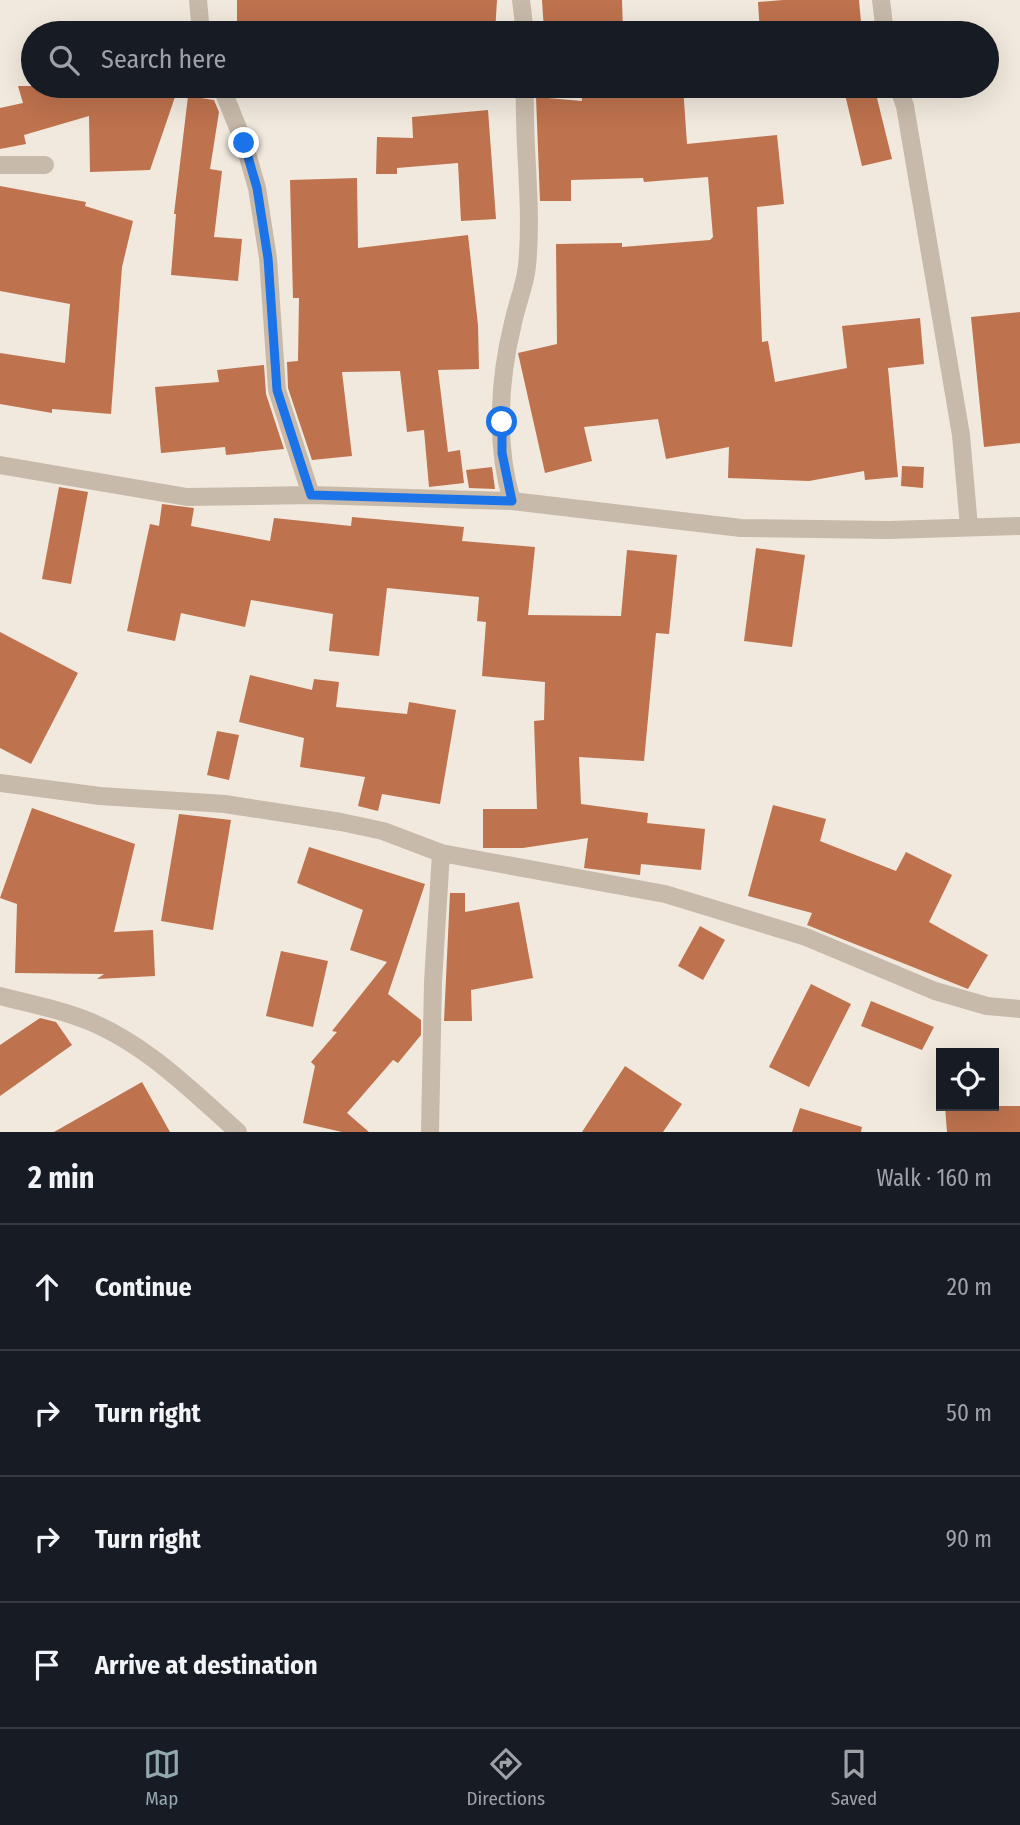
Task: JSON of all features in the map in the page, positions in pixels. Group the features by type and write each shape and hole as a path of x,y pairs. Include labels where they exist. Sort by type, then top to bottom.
{"street":[{"path":"198,0 200,21"},
{"path":"521,0 524,21"},
{"path":"881,0 884,21"},
{"path":"226,98 244,143 257,188 268,258 277,390 311,495"},
{"path":"512,501 502,453 504,368 527,265 530,211 524,139 525,98"},
{"path":"902,98 961,435 969,527"},
{"path":"0,165 45,165"},
{"path":"0,465 187,497 311,495 512,501 741,528 889,530 1020,526"},
{"path":"0,783 21,783 100,796 225,804 383,831 441,853 665,894 806,937 935,991 987,1006 1020,1009"},
{"path":"430,1132 433,982 441,853"},
{"path":"0,996 79,1017 113,1034 155,1059 238,1132"}],"building":[{"path":"237,0 497,0 496,21 237,21"},
{"path":"542,0 622,0 623,21 543,21"},
{"path":"859,0 861,21 759,21 758,2"},
{"path":"22,98 175,98 150,170 90,172 89,116 24,135 26,144 0,149 0,108 23,103"},
{"path":"188,98 214,100 219,112 210,169 222,171 214,237 242,239 238,281 171,275 174,214"},
{"path":"536,98 582,101 582,98 684,98 687,144 777,135 784,204 757,207 762,342 768,341 775,382 847,368 842,326 920,318 924,364 888,368 898,477 865,480 864,471 809,481 728,478 729,447 666,459 658,419 584,427 592,461 545,473 518,353 557,344 556,244 622,243 622,247 710,240 713,237 708,177 644,182 643,178 571,180 571,201 540,201"},
{"path":"846,98 877,98 892,159 862,166"},
{"path":"488,110 496,219 461,221 458,163 397,168 397,174 376,174 377,137 413,138 412,117"},
{"path":"357,178 358,248 468,235 478,325 479,369 438,370 448,452 460,450 464,483 429,487 424,430 407,432 400,371 342,372 352,456 312,460 288,388 287,362 298,361 299,298 293,298 290,180"},
{"path":"0,186 86,202 85,206 133,221 122,267 111,414 52,409 52,413 0,404 0,353 65,363 70,304 0,291"},
{"path":"1020,312 1020,443 984,447 971,317"},
{"path":"264,365 266,394 284,449 226,455 225,447 161,453 155,387 219,382 217,370"},
{"path":"902,466 924,467 923,488 901,486"},
{"path":"492,467 495,489 469,488 466,470"},
{"path":"59,487 88,492 71,584 42,579"},
{"path":"162,504 194,508 191,526 270,541 274,518 351,526 352,517 464,527 462,541 535,547 528,615 621,616 627,550 677,555 669,634 656,633 644,761 579,757 581,804 648,813 647,823 705,829 701,870 641,864 640,875 584,868 588,838 523,848 483,848 483,809 537,809 534,721 544,720 545,682 482,676 486,622 477,621 479,597 387,588 379,656 329,651 333,614 251,600 245,627 181,613 175,641 127,631 150,524 159,526"},
{"path":"756,548 805,555 792,647 744,641"},
{"path":"0,632 78,673 31,764 0,748"},
{"path":"250,675 312,690 314,679 339,682 336,707 407,714 409,702 456,710 440,804 382,794 378,811 358,806 365,777 300,767 304,738 239,722"},
{"path":"217,731 239,735 229,780 207,775"},
{"path":"773,805 826,819 820,841 896,871 906,852 952,875 929,922 988,955 968,989 807,925 812,913 748,896"},
{"path":"32,808 135,844 114,932 153,930 155,976 97,979 104,974 15,973 17,904 0,898"},
{"path":"179,814 231,820 213,930 161,921"},
{"path":"309,847 425,884 388,994 421,1020 421,1035 398,1063 393,1060 347,1113 369,1132 342,1132 303,1123 315,1066 311,1062 337,1032 332,1031 387,962 350,950 363,910 297,883"},
{"path":"450,893 465,893 465,912 519,902 533,978 471,990 472,1021 444,1021"},
{"path":"700,926 725,940 703,980 678,966"},
{"path":"281,951 328,961 313,1027 266,1016"},
{"path":"811,984 851,1004 809,1087 769,1067"},
{"path":"871,1001 934,1027 922,1050 861,1026"},
{"path":"40,1018 56,1022 72,1045 0,1096 0,1045"},
{"path":"625,1066 682,1104 663,1132 582,1132"},
{"path":"142,1082 170,1132 54,1132"},
{"path":"999,1106 1020,1106 1020,1132 947,1132 945,1111 999,1111"},
{"path":"800,1108 862,1127 861,1132 792,1132"}],"route":[{"path":"244,143 257,188 268,258 277,390 311,495 512,501 502,453 502,422"}]}
